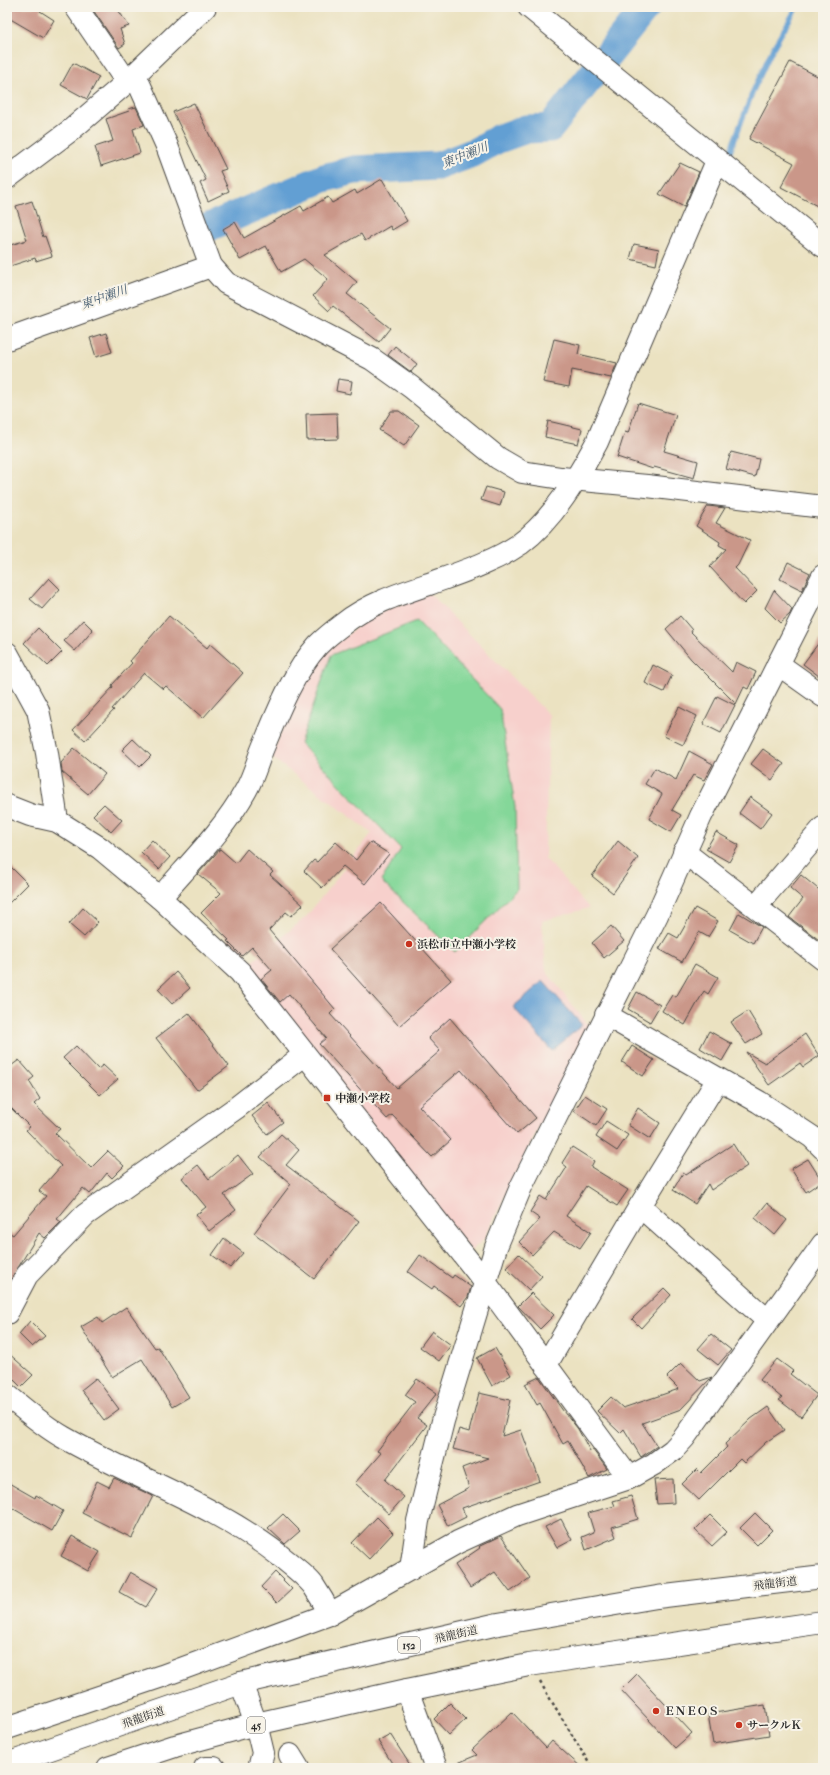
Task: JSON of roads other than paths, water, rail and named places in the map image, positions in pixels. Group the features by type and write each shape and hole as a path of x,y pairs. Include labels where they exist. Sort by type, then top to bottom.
{"main road":[{"path":"76,7 131,78 167,146 211,266 226,283 372,359 411,387 498,458 522,472 823,507"},
{"path":"7,178 71,130 131,78 205,7"},
{"path":"529,7 823,246"},
{"path":"160,898 226,823 247,788 273,724 291,685 303,665 318,645 363,609 476,566 509,550 521,543 544,521 576,479 597,442 722,165"},
{"path":"7,339 211,266"},
{"path":"411,1569 418,1521 433,1458 496,1247 521,1187 657,915 700,816 823,576"},
{"path":"7,653 38,710 47,753 57,821"},
{"path":"778,664 823,696"},
{"path":"7,806 30,815 57,821 100,848 160,898 240,972 304,1055 485,1282 629,1478"},
{"path":"756,906 823,828"},
{"path":"684,852 823,959"},
{"path":"606,1015 819,1136"},
{"path":"7,1313 27,1275 85,1215 236,1108 304,1055"},
{"path":"546,1365 640,1206 718,1079"},
{"path":"640,1206 767,1320"},
{"path":"9,1723 162,1676 330,1614 458,1542 517,1515 629,1478 654,1464 673,1450 684,1438 745,1354 767,1320 823,1244"},
{"path":"7,1395 38,1422 62,1436 112,1463 176,1493 256,1537 295,1568 312,1585 330,1614"},
{"name":"飛龍街道","path":"7,1764 241,1683 498,1624 658,1598 823,1577"},
{"path":"108,1768 175,1746 256,1724 407,1690 530,1665 823,1622"},
{"name":"45","path":"241,1683 256,1724 263,1753 259,1768"},
{"path":"407,1690 436,1768"},
{"path":"205,1768 214,1768"}],"water":[{"path":"543,981 582,1025 552,1051 513,1007"}],"waterway":[{"name":"東中瀬川","path":"209,227 324,178 354,170 438,166 475,152 498,139 526,129 550,128 646,7"},
{"path":"727,160 753,91 773,48 797,7"}],"place":[{"name":"浜松市立中瀬小学校","path":"409,944"},
{"name":"中瀬小学校","path":"327,1098"},
{"name":"ＥＮＥＯＳ","path":"656,1711"},
{"name":"サークルＫ","path":"739,1725"}]}
